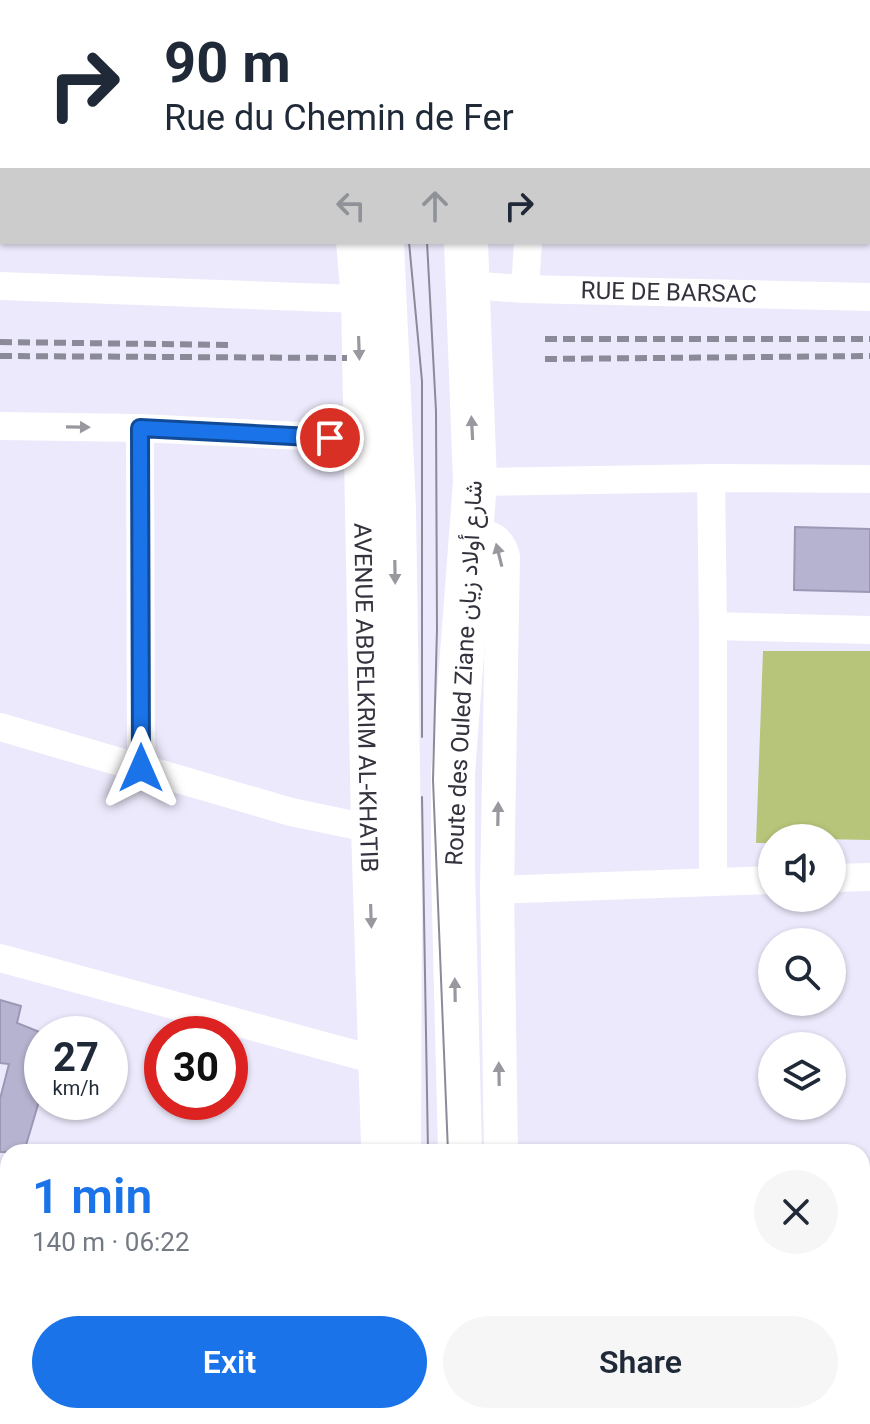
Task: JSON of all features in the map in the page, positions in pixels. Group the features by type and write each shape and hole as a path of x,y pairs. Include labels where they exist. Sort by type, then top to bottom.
{"highway":[{"path":"382,244 394,508 400,902 393,1144"},
{"name":"Route des Ouled Ziane شارع أولاد زيان","path":"460,1144 453,773 475,482 466,244"},
{"path":"361,439 394,508"}],"street":[{"name":"AVENUE ABDELKRIM AL-KHATIB","path":"353,244 358,299 368,828 376,1060 392,1144"},
{"path":"525,289 528,244"},
{"name":"RUE DE BARSAC","path":"467,285 870,297"},
{"path":"0,286 358,299"},
{"path":"0,426 140,428 361,439"},
{"path":"140,428 141,768"},
{"path":"711,478 713,881"},
{"path":"475,482 870,479"},
{"path":"473,534 493,539 503,557 497,890 501,1144"},
{"path":"713,626 870,630"},
{"path":"0,727 291,812 368,828"},
{"path":"846,878 870,877"},
{"path":"497,890 758,880"},
{"path":"0,958 376,1060"}],"green space":[{"path":"763,651 870,651 870,840 846,840 846,824 758,824 756,843"}],"building":[{"path":"795,527 870,529 870,592 794,590"},
{"path":"0,1000 21,1006 17,1023 24,1026 24,1120 33,1120 26,1144 0,1144 0,1099 9,1064 0,1063"}],"tram line":[{"path":"409,244 422,381 422,737"},
{"path":"427,244 436,411 437,629 433,780 448,1144"},
{"path":"422,797 428,1144"}],"railway":[{"path":"545,339 870,339"},
{"path":"0,342 232,345"},
{"path":"0,356 347,358"},
{"path":"545,359 870,356"}],"route":[{"path":"141,768 140,428 330,438"}]}
